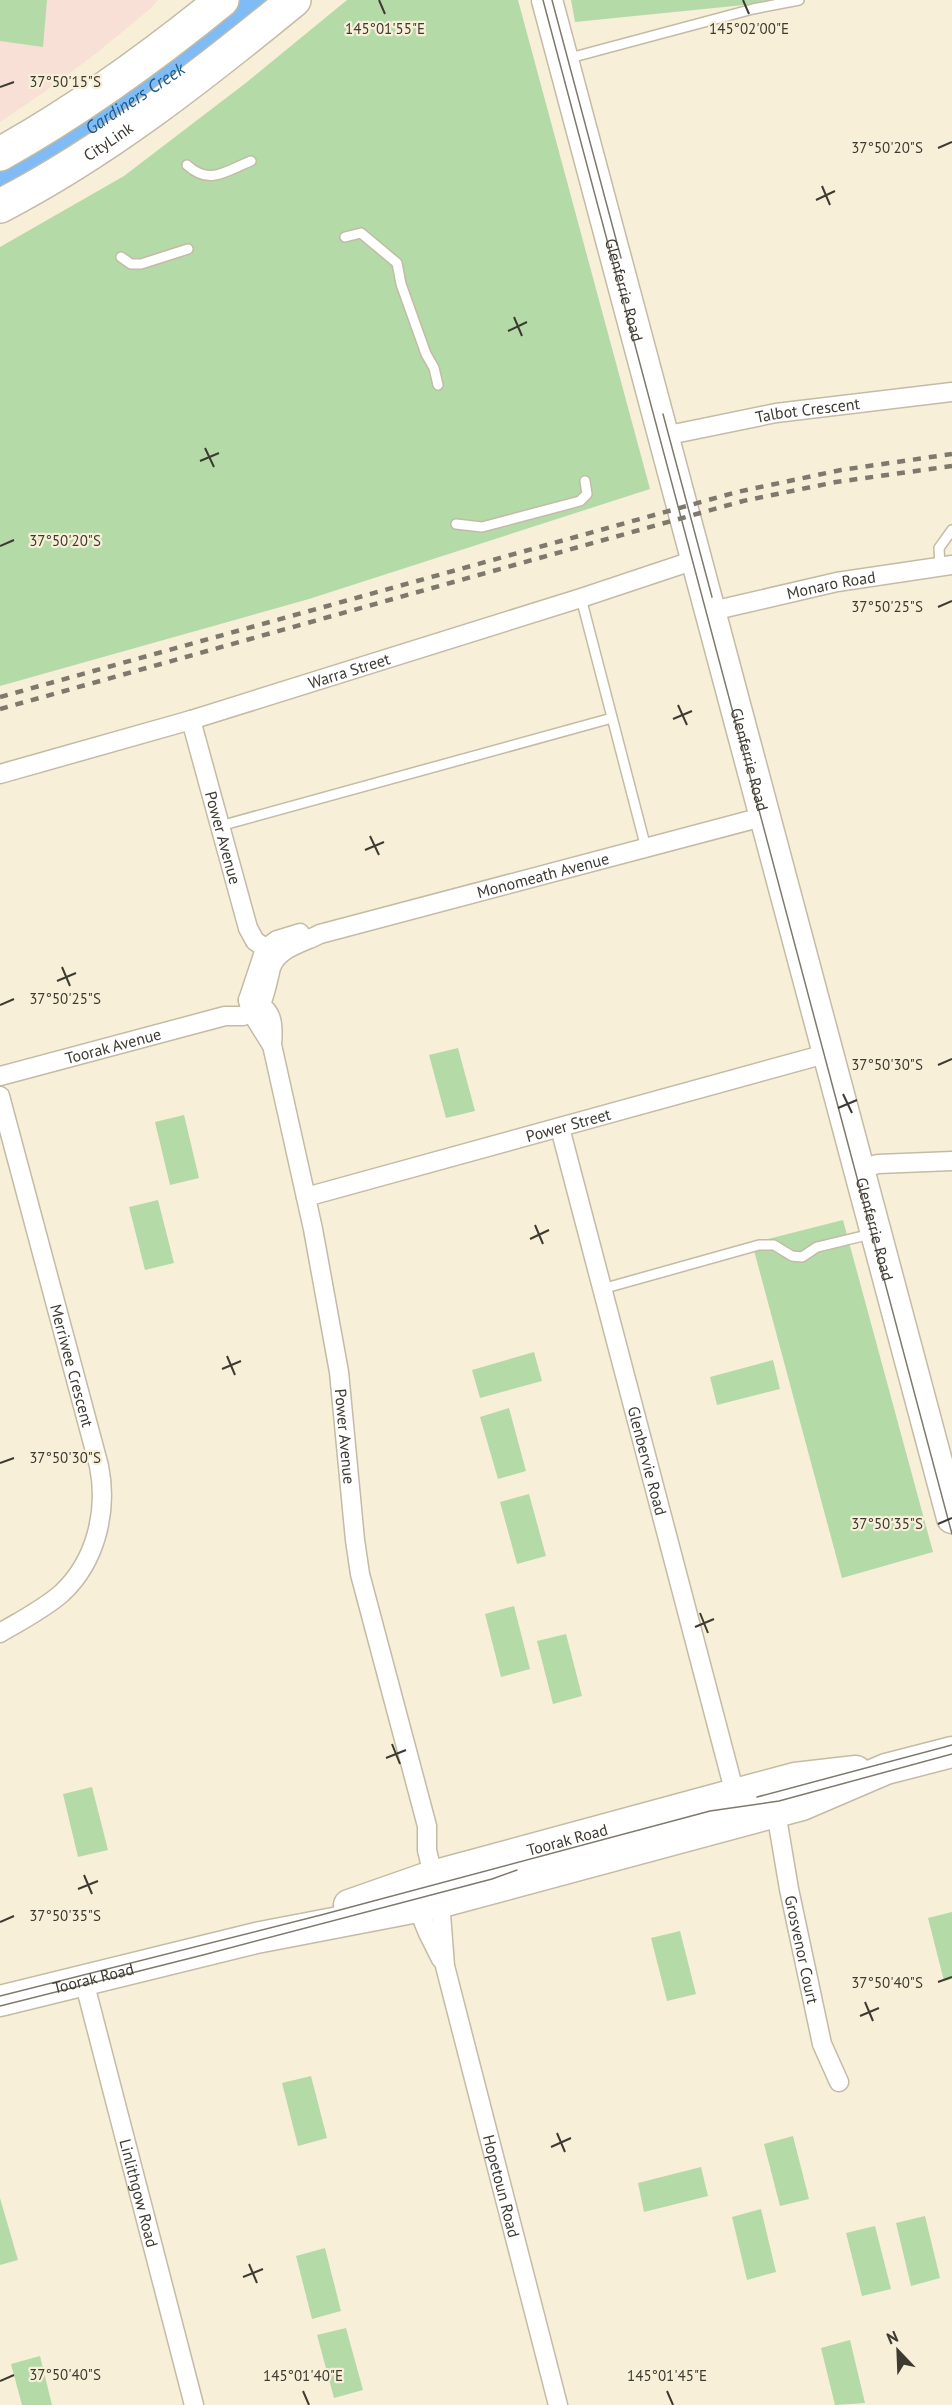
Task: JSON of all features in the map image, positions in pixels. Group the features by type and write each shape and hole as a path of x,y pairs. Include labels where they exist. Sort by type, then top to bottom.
{"highway":[{"path":"0,154 80,106 128,73 222,0"},
{"name":"CityLink","path":"0,206 54,176 153,111 294,0"}],"main road":[{"name":"Glenferrie Road","path":"547,0 712,611 952,1518"},
{"name":"Toorak Road","path":"429,1886 776,1812 801,1805 886,1769 952,1752"},
{"name":"Toorak Road","path":"0,2001 256,1938 795,1778 886,1769"}],"street":[{"name":"Talbot Crescent","path":"664,436 777,413 952,392"},
{"name":"Warra Street","path":"0,774 191,720 698,559"},
{"name":"Monaro Road","path":"712,611 837,582 946,565"},
{"name":"Power Avenue","path":"191,720 251,935 271,953"},
{"name":"Monomeath Avenue","path":"271,953 283,951 320,934 766,816"},
{"path":"253,1005 272,965 271,953"},
{"name":"Power Avenue","path":"253,1005 270,1017 273,1029 272,1045 306,1197 339,1372 356,1554 427,1826 429,1886"},
{"name":"Toorak Avenue","path":"0,1076 225,1016 243,1016 253,1005"},
{"name":"Power Street","path":"306,1197 829,1053"},
{"name":"Merriwee Crescent","path":"0,1096 99,1466 102,1516 95,1540 77,1576 60,1594 0,1634"},
{"name":"Glenbervie Road","path":"560,1128 735,1794"},
{"path":"859,1169 878,1164 952,1161"},
{"name":"Grosvenor Court","path":"776,1812 789,1889 822,2044 839,2082"},
{"name":"Hopetoun Road","path":"429,1886 445,1966 558,2405"},
{"name":"Linlithgow Road","path":"84,1981 194,2405"}],"lane":[{"path":"563,60 753,9 799,0"},
{"path":"187,165 197,174 207,178 251,161"},
{"path":"345,237 361,233 397,263 401,284 426,354 434,368 438,385"},
{"path":"121,257 131,264 141,264 188,249"},
{"path":"456,524 472,523 482,527 580,501 587,494 585,482"},
{"path":"946,565 939,548 952,530"},
{"path":"581,598 646,848"},
{"path":"220,826 612,718"},
{"path":"602,1289 759,1245 774,1245 792,1256 802,1257 817,1247 876,1233"}],"shaded area":[{"path":"0,0 158,0 94,55 0,122"}],"green space":[{"path":"0,0 47,0 43,47 0,41"},
{"path":"347,0 518,0 650,489 309,599 0,686 0,247 124,176 247,82"},
{"path":"571,0 773,0 754,4 575,22"},
{"path":"458,1048 475,1111 446,1118 429,1055"},
{"path":"184,1115 199,1178 170,1185 155,1122"},
{"path":"158,1200 174,1263 145,1270 129,1207"},
{"path":"843,1220 933,1552 842,1578 752,1243"},
{"path":"534,1352 542,1381 480,1398 472,1370"},
{"path":"773,1360 780,1389 717,1405 710,1377"},
{"path":"509,1408 526,1471 498,1479 480,1417"},
{"path":"529,1494 546,1556 517,1564 500,1502"},
{"path":"514,1606 530,1669 501,1677 485,1614"},
{"path":"566,1634 582,1696 553,1704 537,1641"},
{"path":"92,1787 108,1850 78,1857 63,1794"},
{"path":"952,1912 952,1979 944,1981 928,1918"},
{"path":"680,1931 696,1994 667,2001 651,1938"},
{"path":"311,2076 327,2138 298,2146 282,2083"},
{"path":"793,2136 809,2199 780,2206 764,2144"},
{"path":"701,2167 708,2196 644,2212 638,2183"},
{"path":"0,2198 18,2260 0,2265"},
{"path":"761,2209 776,2272 747,2280 732,2217"},
{"path":"925,2216 940,2278 911,2286 896,2223"},
{"path":"875,2226 891,2289 862,2296 846,2233"},
{"path":"325,2248 341,2311 312,2319 296,2256"},
{"path":"346,2328 363,2390 334,2398 317,2335"},
{"path":"850,2340 865,2403 835,2405 821,2348"},
{"path":"40,2356 52,2405 22,2405 11,2364"}],"waterway":[{"name":"Gardiners Creek","path":"0,182 19,174 245,25 258,0"}],"tram line":[{"path":"543,0 952,1534"},
{"path":"552,0 621,258"},
{"path":"663,414 712,597"},
{"path":"757,1797 952,1745"},
{"path":"0,1996 321,1915 710,1811 779,1801 952,1754"},
{"path":"0,2006 492,1879 517,1870"}],"railway":[{"path":"0,697 737,492 841,470 952,454"},
{"path":"0,709 743,501 836,482 952,466"}]}
